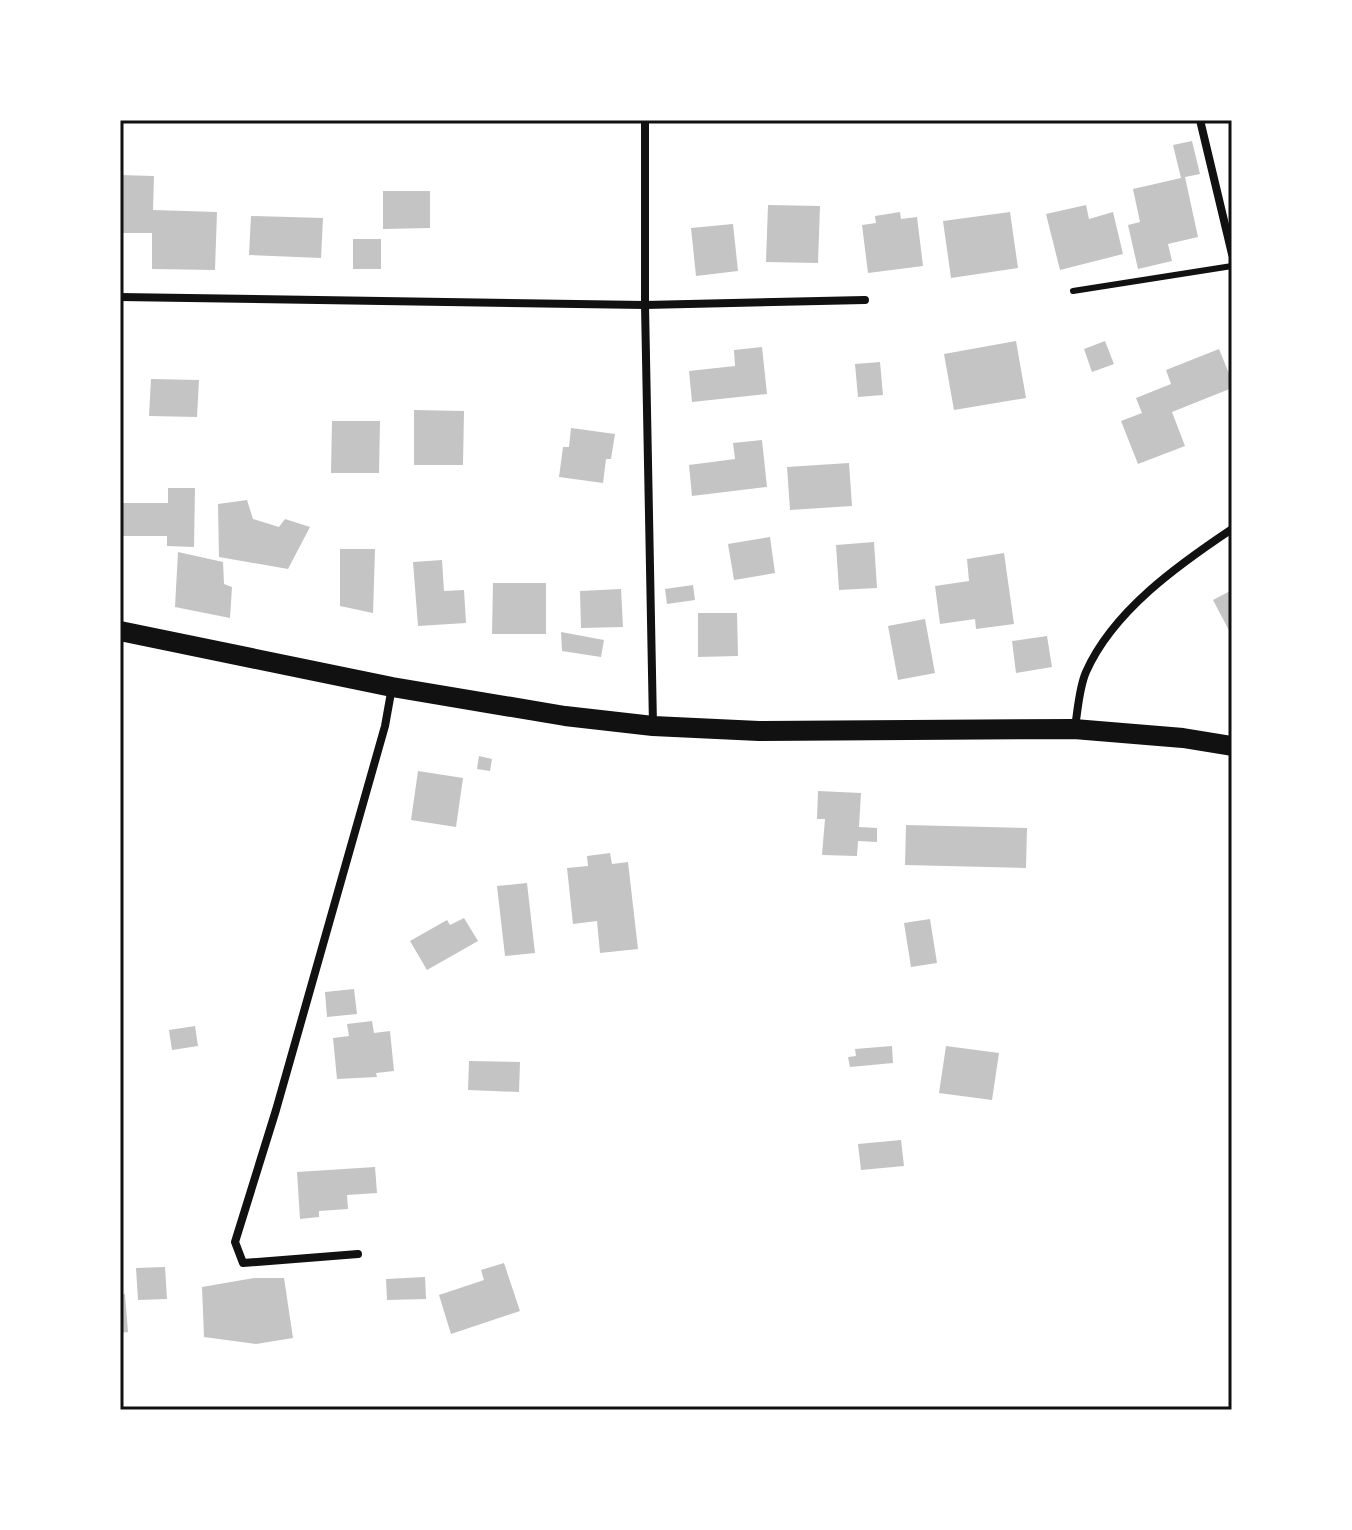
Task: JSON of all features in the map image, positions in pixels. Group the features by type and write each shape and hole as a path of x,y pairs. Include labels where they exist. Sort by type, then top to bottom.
{"main road":[{"path":"120,631 392,687 565,716 653,726 759,731 1074,729 1183,738 1232,746"}],"street":[{"path":"645,120 645,305 653,726"},
{"path":"1200,120 1232,254"},
{"path":"120,297 645,305 865,300"},
{"path":"1074,729 1086,673 1121,616 1232,529"},
{"path":"358,1254 243,1263 235,1242 276,1110 385,726 392,687"}],"lane":[{"path":"1073,291 1232,266"}],"building":[{"path":"1192,141 1200,174 1185,177 1198,237 1168,244 1172,261 1138,269 1128,225 1140,222 1133,189 1181,178 1173,145"},
{"path":"120,175 154,176 153,210 217,212 215,270 152,269 152,233 120,233"},
{"path":"383,191 430,191 430,228 383,229"},
{"path":"768,205 820,206 818,263 766,262"},
{"path":"1086,205 1089,219 1113,212 1123,254 1060,270 1046,214"},
{"path":"900,212 901,219 917,217 923,266 868,273 862,225 876,223 875,216"},
{"path":"1010,212 1018,268 951,278 943,221"},
{"path":"251,216 323,218 321,258 249,255"},
{"path":"733,224 738,271 696,276 691,228"},
{"path":"353,239 381,239 381,269 353,269"},
{"path":"1016,341 1026,398 954,410 944,354"},
{"path":"1105,341 1114,364 1092,372 1084,349"},
{"path":"762,347 767,394 692,402 689,371 735,366 734,350"},
{"path":"1219,349 1232,388 1172,412 1185,446 1138,464 1121,421 1142,413 1136,398 1171,384 1166,370"},
{"path":"880,362 883,395 858,397 855,364"},
{"path":"151,379 199,380 197,417 149,416"},
{"path":"414,410 464,411 463,465 414,465"},
{"path":"332,421 380,421 379,473 331,473"},
{"path":"571,428 615,434 611,459 606,459 603,483 559,477 563,447 569,447"},
{"path":"762,440 767,487 692,496 689,465 735,459 733,443"},
{"path":"849,463 852,506 790,510 787,467"},
{"path":"168,488 195,488 194,547 167,546 167,536 120,536 120,503 168,503"},
{"path":"247,500 253,519 279,527 285,519 310,527 288,569 219,557 218,504"},
{"path":"770,537 775,573 734,580 728,544"},
{"path":"874,542 877,588 839,590 836,545"},
{"path":"340,549 375,549 373,613 340,606"},
{"path":"178,552 223,562 224,584 232,587 230,618 175,607"},
{"path":"1004,553 1014,624 976,629 975,619 940,624 935,586 969,581 967,559"},
{"path":"442,560 444,591 464,590 466,623 418,626 413,562"},
{"path":"493,583 546,583 546,634 492,634"},
{"path":"693,585 695,600 667,604 665,589"},
{"path":"621,589 623,627 581,628 580,591"},
{"path":"1232,590 1232,636 1213,600"},
{"path":"698,613 737,613 738,656 698,657"},
{"path":"925,619 935,673 898,680 888,626"},
{"path":"561,632 604,640 601,657 562,651"},
{"path":"1047,636 1052,667 1016,673 1012,641"},
{"path":"479,756 492,759 490,771 477,769"},
{"path":"418,771 463,778 456,827 411,820"},
{"path":"818,791 861,793 859,827 877,828 877,842 858,841 857,856 822,855 825,819 817,819"},
{"path":"906,825 1027,828 1026,868 905,865"},
{"path":"610,853 612,864 628,862 638,949 600,953 597,921 573,924 567,868 588,866 587,856"},
{"path":"527,883 535,953 505,956 497,886"},
{"path":"464,918 478,941 427,970 410,941 447,920 450,925"},
{"path":"930,919 937,963 911,967 904,923"},
{"path":"354,989 357,1014 327,1017 325,992"},
{"path":"372,1021 374,1033 390,1031 394,1071 376,1073 377,1077 337,1079 333,1038 349,1036 347,1024"},
{"path":"195,1026 198,1046 172,1050 169,1030"},
{"path":"892,1046 893,1063 850,1067 848,1057 856,1056 855,1049"},
{"path":"946,1046 999,1053 992,1100 939,1093"},
{"path":"469,1061 520,1062 519,1092 468,1090"},
{"path":"901,1140 904,1166 861,1170 858,1144"},
{"path":"375,1167 377,1193 347,1195 348,1209 319,1211 319,1217 300,1219 297,1172"},
{"path":"504,1263 520,1311 451,1334 439,1295 484,1280 481,1270"},
{"path":"165,1267 167,1299 138,1300 136,1268"},
{"path":"425,1277 426,1299 387,1300 386,1279"},
{"path":"254,1278 284,1278 293,1338 256,1344 204,1337 202,1287"},
{"path":"125,1294 128,1332 120,1333 120,1295"}]}
